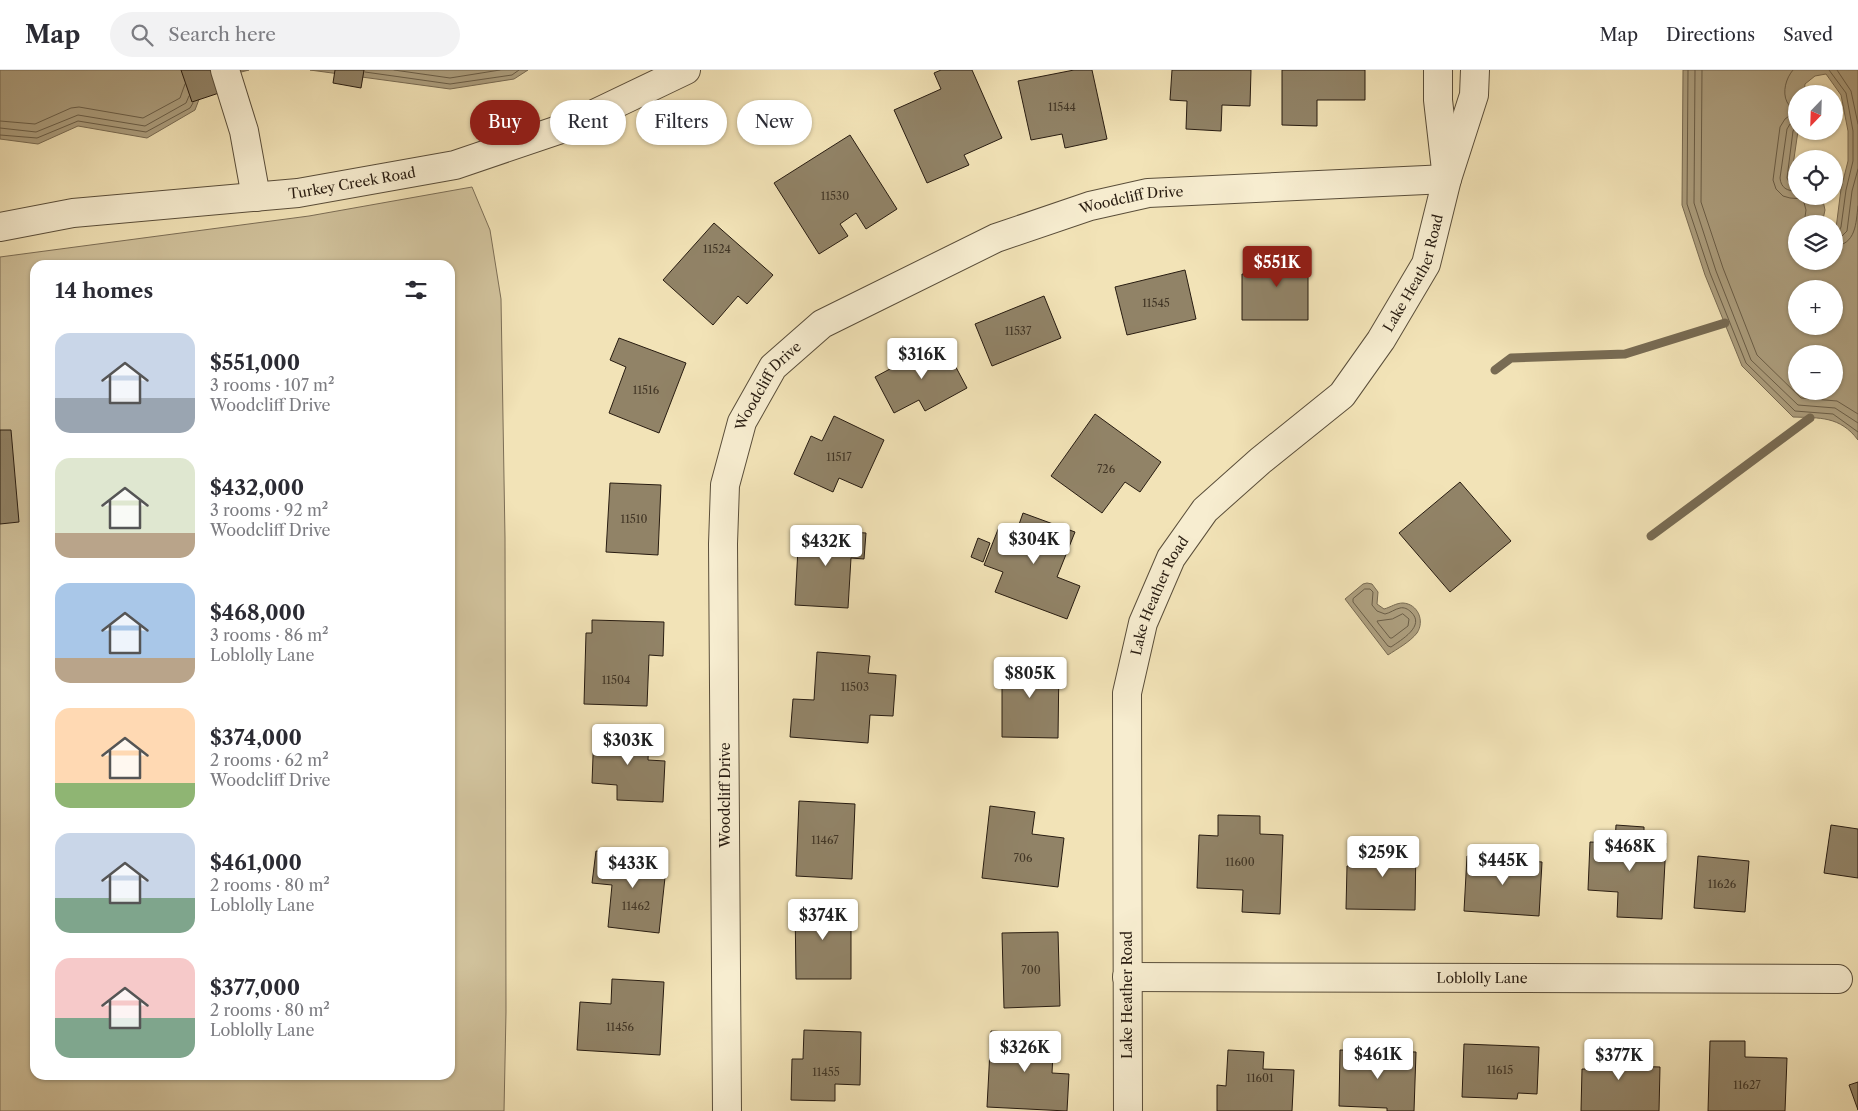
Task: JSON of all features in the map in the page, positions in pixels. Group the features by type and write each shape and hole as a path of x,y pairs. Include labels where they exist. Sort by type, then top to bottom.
{"street":[{"path":"225,70 244,131 256,197"},
{"name":"Turkey Creek Road","path":"0,227 73,214 298,193 455,165 567,127 686,70"},
{"name":"Lake Heather Road","path":"1438,70 1438,100 1447,179"},
{"name":"Lake Heather Road","path":"1128,1111 1127,693 1143,624 1171,558 1205,510 1260,461 1342,395 1382,340 1426,264 1447,179 1474,95 1475,70"},
{"name":"Woodcliff Drive","path":"727,1111 723,554 725,485 742,422 773,367 822,324 996,238 1090,206 1148,194 1447,179"},
{"name":"Loblolly Lane","path":"1127,977 1838,978"}],"shaded area":[{"path":"472,187 490,230 501,299 505,538 506,1012 504,1111 0,1111 0,257 309,216"}],"water":[{"path":"0,70 249,70 206,81 195,110 147,138 78,126 38,144 0,139"},
{"path":"310,70 528,70 514,79 450,89"},
{"path":"1683,70 1858,70 1858,440 1844,426 1837,422 1821,418 1793,417 1742,366 1705,275 1682,205"},
{"path":"1363,584 1372,584 1378,592 1377,604 1384,609 1403,603 1413,606 1419,614 1420,623 1417,633 1388,655 1345,599"}],"building":[{"path":"181,70 211,70 219,93 192,102"},
{"path":"335,70 364,70 361,88 333,83"},
{"path":"941,70 972,70 1002,138 964,155 969,165 927,183 894,110 941,89 934,73"},
{"path":"1074,70 1092,70 1107,139 1065,148 1062,134 1031,140 1018,81"},
{"path":"1172,70 1251,70 1250,106 1222,105 1221,131 1186,129 1187,101 1170,100"},
{"path":"1282,70 1365,70 1365,100 1317,100 1317,126 1282,125"},
{"path":"850,135 897,209 866,229 856,213 840,224 848,236 819,254 774,183"},
{"path":"714,223 773,275 747,304 738,296 713,325 663,280"},
{"path":"1255,253 1308,253 1308,320 1242,320 1242,274 1255,274"},
{"path":"1185,270 1196,319 1127,335 1115,287"},
{"path":"1044,296 1061,338 992,366 975,324"},
{"path":"619,338 686,363 659,433 609,413 626,367 610,360"},
{"path":"942,341 967,388 925,411 919,400 894,413 875,377"},
{"path":"1095,414 1161,462 1140,492 1125,482 1102,513 1051,476"},
{"path":"834,416 884,440 862,488 839,478 833,492 794,474 811,436 822,441"},
{"path":"0,430 11,430 19,522 0,524"},
{"path":"1460,482 1511,541 1450,592 1399,533"},
{"path":"610,483 661,485 658,555 606,552"},
{"path":"1023,513 1075,532 1057,577 1080,586 1067,619 995,592 1003,572 984,565 999,527 1016,533"},
{"path":"799,529 866,533 864,559 851,558 848,608 795,605"},
{"path":"978,538 990,543 983,562 971,557"},
{"path":"592,620 664,622 663,656 649,655 647,706 584,704 586,633 592,633"},
{"path":"817,652 870,656 868,673 896,675 893,716 870,715 868,743 790,737 793,699 814,700"},
{"path":"1002,661 1059,662 1058,738 1002,737"},
{"path":"594,730 649,733 648,760 665,761 663,802 617,800 617,785 592,783"},
{"path":"799,801 855,804 852,879 796,876"},
{"path":"990,806 1035,812 1032,834 1064,838 1058,887 982,878"},
{"path":"1218,815 1260,816 1260,834 1283,835 1280,914 1242,912 1243,890 1197,888 1199,835 1218,836"},
{"path":"1616,825 1644,827 1644,842 1666,843 1662,919 1617,917 1618,892 1588,890 1590,842 1615,843"},
{"path":"1831,825 1858,829 1858,878 1824,873"},
{"path":"1364,842 1416,844 1415,910 1346,909 1347,866 1363,866"},
{"path":"596,851 667,859 659,933 608,927 612,885 592,883"},
{"path":"1467,856 1542,862 1539,916 1464,911"},
{"path":"1698,856 1749,861 1745,912 1694,908"},
{"path":"851,903 851,979 796,979 795,904"},
{"path":"1058,932 1060,1006 1004,1008 1002,933"},
{"path":"612,979 664,982 660,1055 577,1050 580,1002 611,1004"},
{"path":"804,1030 861,1032 860,1085 835,1084 835,1101 791,1100 792,1059 803,1059"},
{"path":"991,1031 1054,1035 1052,1073 1069,1074 1067,1111 987,1107"},
{"path":"1595,1040 1632,1042 1631,1066 1660,1067 1659,1111 1581,1111 1582,1069 1594,1069"},
{"path":"1710,1041 1745,1041 1745,1057 1787,1058 1785,1111 1708,1111"},
{"path":"1464,1044 1539,1047 1537,1094 1518,1093 1517,1099 1462,1097"},
{"path":"1228,1050 1264,1052 1263,1069 1294,1070 1292,1111 1217,1111 1217,1085 1226,1086"},
{"path":"1340,1050 1416,1052 1414,1111 1387,1111 1387,1108 1339,1106"},
{"path":"1858,1082 1858,1110 1849,1085"}],"waterway":[{"path":"1495,370 1511,358 1625,354 1725,323"},
{"path":"1651,536 1810,418"}]}
